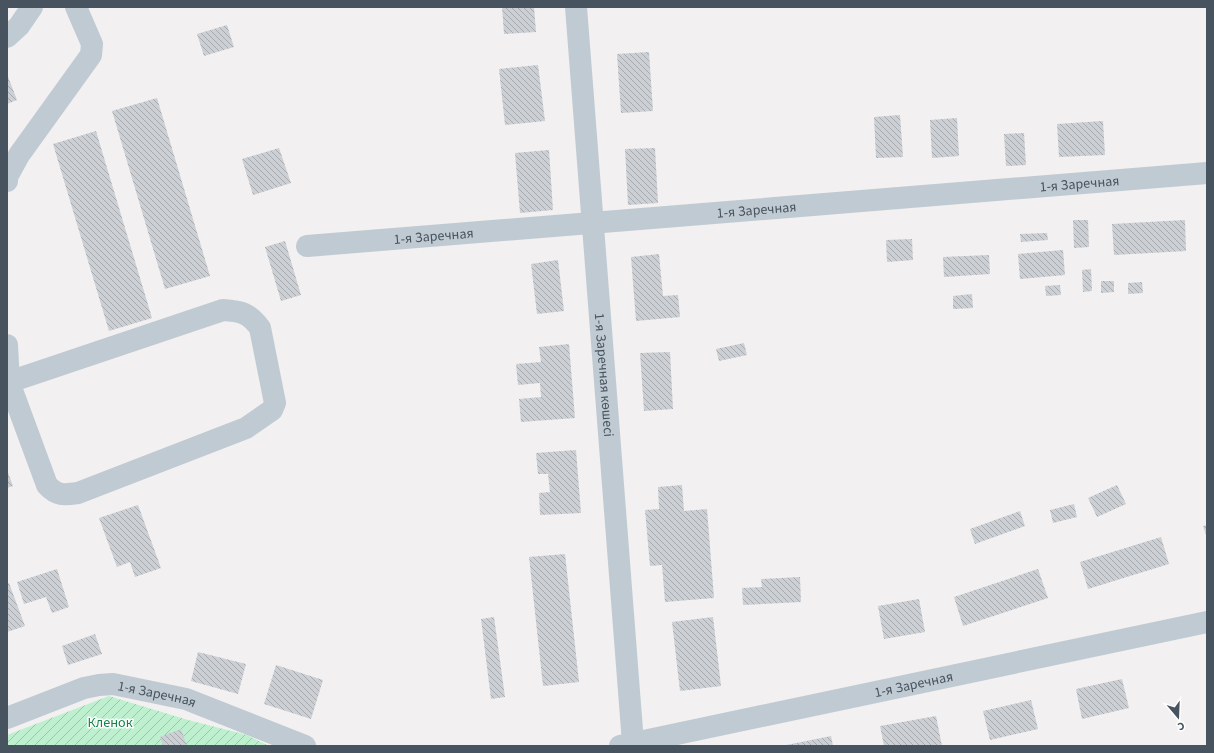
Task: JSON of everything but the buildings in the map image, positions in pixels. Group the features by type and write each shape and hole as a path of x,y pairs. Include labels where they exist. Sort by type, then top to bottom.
{"street":[{"path":"7,37 19,26 32,7"},
{"path":"7,181 7,177 19,156 91,55 92,44 76,7"},
{"name":"1-я Заречная көшесі","path":"576,7 593,223 626,744"},
{"name":"1-я Заречная","path":"307,246 1207,173"},
{"path":"7,345 10,382 47,485 54,492 62,494 78,493 246,428 264,417 272,410 275,403 260,328 254,319 245,313 229,310 223,310 10,382"},
{"name":"1-я Заречная","path":"626,744 1207,622"},
{"name":"1-я Заречная","path":"7,718 84,688 113,684 186,699 305,746"}],"green space":[{"name":"Кленок","path":"109,696 188,720 247,735 269,746 7,746 7,735"}]}
